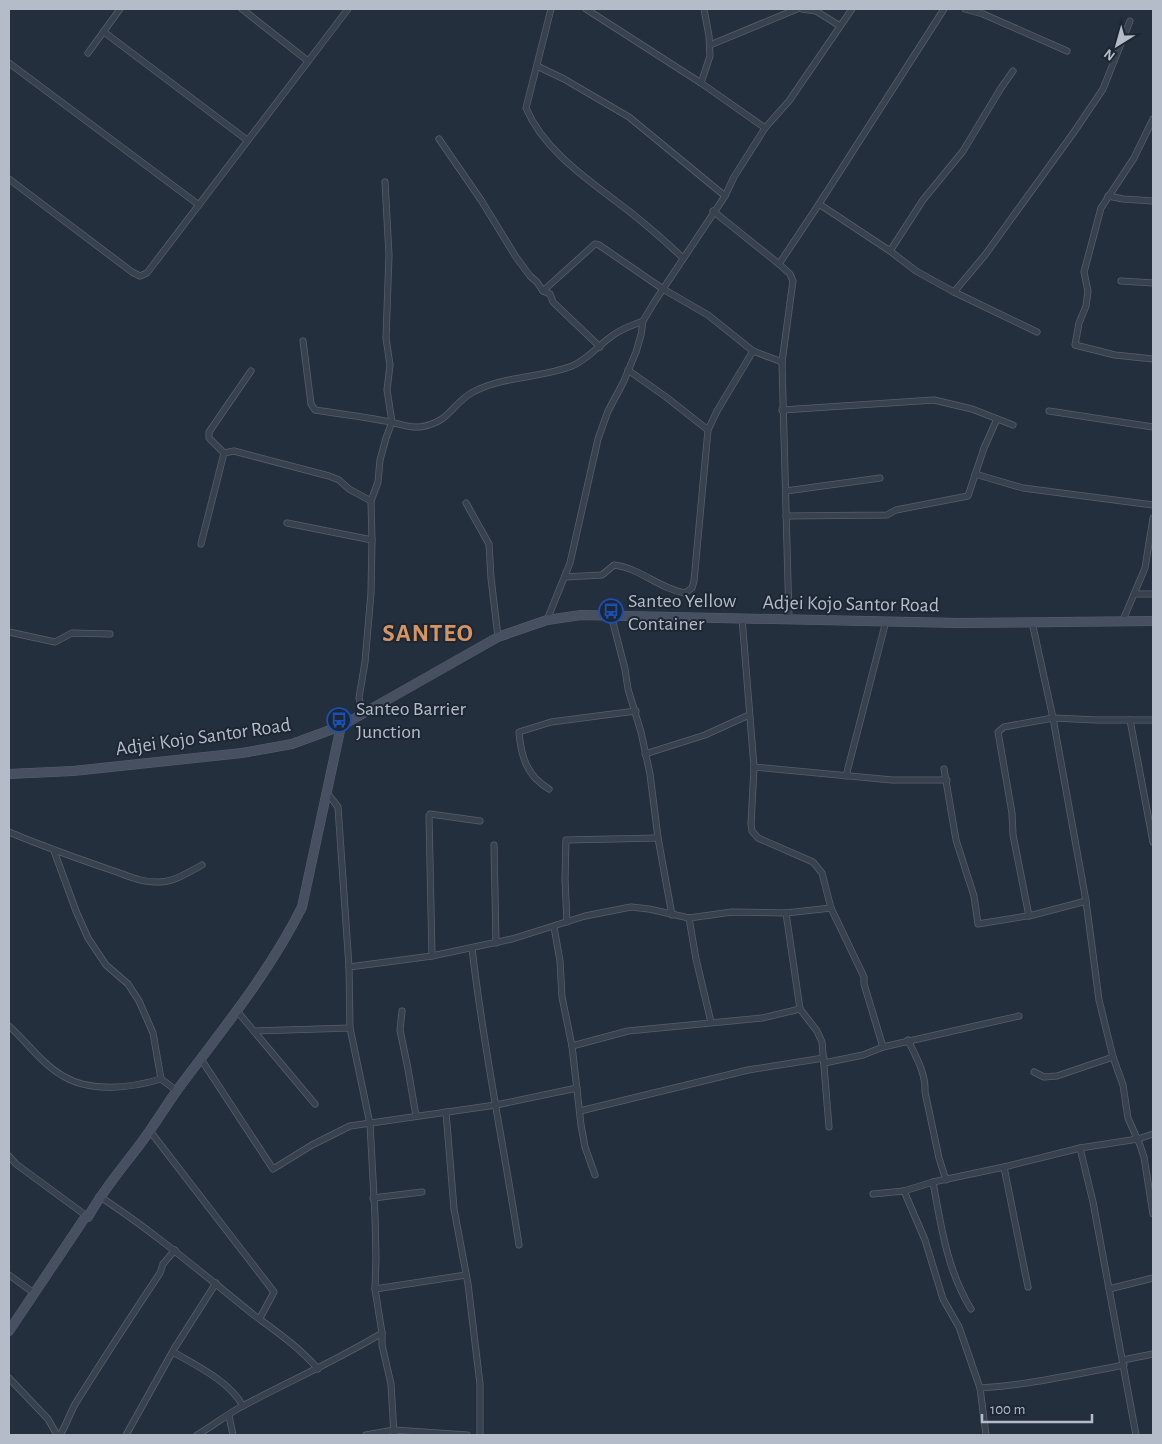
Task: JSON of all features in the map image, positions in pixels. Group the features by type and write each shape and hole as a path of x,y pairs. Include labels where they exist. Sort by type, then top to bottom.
{"street":[{"path":"88,53 120,9"},
{"path":"242,9 308,61"},
{"path":"9,179 132,272 140,276 147,273 348,9"},
{"path":"551,9 526,108 534,126 574,168 643,222 682,258"},
{"path":"586,9 701,83 765,128"},
{"path":"701,83 710,56 704,9"},
{"path":"710,45 796,9"},
{"path":"802,9 816,10 840,26"},
{"path":"548,620 565,577 584,506 598,439 608,411 628,370 641,335 642,321 724,196 765,128 789,101 852,9"},
{"path":"779,264 944,9"},
{"path":"965,9 985,11 1067,51"},
{"path":"954,292 985,255 1103,89 1130,21"},
{"path":"104,32 247,140"},
{"path":"9,72 11,64 199,205"},
{"path":"537,66 553,73 629,117 724,196"},
{"path":"890,251 923,200 963,151 1001,88 1014,71"},
{"path":"1153,119 1134,158 1101,208 1084,272 1088,291 1086,306 1075,345 1115,355 1153,359"},
{"path":"439,139 530,276 543,291 550,294 556,305 600,347"},
{"path":"363,714 359,698 365,662 371,593 371,501 378,482 380,460 392,422 387,390 390,364 386,338 390,255 385,182"},
{"path":"1108,196 1153,201"},
{"path":"819,204 890,251 916,271 954,292 1038,332"},
{"path":"713,212 779,264 790,274 793,281 782,362 789,619"},
{"path":"543,291 595,244 599,245 663,289 708,315 753,351 782,362"},
{"path":"1120,281 1153,283"},
{"path":"302,341 311,404 315,410 392,422 406,427 419,427 436,423 447,417 463,399 474,392 493,385 573,366 600,347 614,334 642,321"},
{"path":"565,577 602,575 614,565 626,566 675,591 686,593 692,588 708,430 717,411 753,351"},
{"path":"628,370 708,430"},
{"path":"224,453 210,438 209,432 251,371"},
{"path":"782,410 934,400 972,408 1013,425"},
{"path":"1049,411 1153,427"},
{"path":"786,516 887,515 896,510 968,496 984,448 997,419"},
{"path":"224,453 234,451 329,476 339,480 349,489 371,501"},
{"path":"200,544 224,453"},
{"path":"975,474 1023,488 1153,505"},
{"path":"786,491 880,478"},
{"path":"466,503 489,544 498,637"},
{"path":"1123,620 1145,568 1153,518"},
{"path":"287,523 372,540"},
{"path":"1134,594 1153,594"},
{"name":"Adjei Kojo Santor Road","path":"9,774 73,771 242,753 292,744 341,726 498,637 548,620 581,615 958,623 1153,621"},
{"path":"611,615 650,774 658,838 672,914"},
{"path":"742,618 754,768 752,831 758,838 814,862 822,873 831,908 864,977 864,984 884,1047"},
{"path":"846,776 886,621"},
{"path":"1032,622 1053,718 1086,901 1098,991 1123,1085 1128,1118 1144,1158 1153,1214"},
{"path":"9,632 55,642 72,633 110,634"},
{"path":"549,789 539,784 523,759 519,732 551,722 636,711"},
{"path":"645,754 705,735 749,715"},
{"path":"1029,916 1013,835 1012,812 998,732 1004,727 1053,718 1153,720"},
{"path":"1130,720 1153,842"},
{"path":"9,1331 86,1216 88,1217 99,1196 237,1011 290,932 302,907 328,794 341,726"},
{"path":"754,768 892,780 947,780"},
{"path":"944,769 956,840 974,896 978,924 1029,916 1086,901"},
{"path":"328,794 338,807 349,967 350,1028 370,1124 375,1216 375,1289 382,1345 391,1384 394,1433"},
{"path":"432,956 429,816 430,814 480,821"},
{"path":"9,832 54,851 132,879 160,882 180,876 202,865"},
{"path":"567,922 566,840 658,838"},
{"path":"494,845 496,943"},
{"path":"54,851 76,912 88,938 106,965 128,984 140,1000 153,1033 161,1079 177,1091"},
{"path":"349,967 432,956 496,943 554,927 585,916 631,907 689,918 732,912 786,913 831,908"},
{"path":"786,913 800,1009 817,1031 822,1042 829,1127"},
{"path":"689,918 696,959 711,1022"},
{"path":"554,927 560,961 562,997 572,1046 585,1147 595,1175"},
{"path":"472,948 480,1018 519,1245"},
{"path":"572,1046 628,1031 762,1018 800,1009"},
{"path":"237,1011 315,1104"},
{"path":"402,1011 400,1030 416,1116"},
{"path":"580,1110 748,1070 863,1055 908,1040 1018,1016"},
{"path":"9,1026 63,1076 78,1083 111,1089 150,1083 161,1079"},
{"path":"254,1031 350,1028"},
{"path":"908,1040 921,1066 926,1083 925,1092 939,1158 946,1180"},
{"path":"1034,1072 1044,1077 1056,1076 1114,1056"},
{"path":"201,1059 273,1169 312,1145 350,1126 496,1106 577,1088"},
{"path":"446,1112 454,1209 466,1276 480,1384 480,1435"},
{"path":"150,1130 274,1292 260,1318"},
{"path":"873,1194 904,1191 933,1182 1080,1148 1138,1139 1153,1134"},
{"path":"1080,1148 1093,1202 1136,1435"},
{"path":"9,1156 16,1164 88,1217"},
{"path":"1004,1167 1028,1287"},
{"path":"933,1182 946,1252 960,1291 971,1310"},
{"path":"904,1191 925,1240 943,1299 959,1326 980,1388 986,1435"},
{"path":"373,1198 422,1192"},
{"path":"99,1196 126,1213 175,1250 296,1346 318,1369"},
{"path":"9,1378 48,1419 58,1435 66,1425 75,1404 107,1351 160,1273 163,1264 175,1250"},
{"path":"9,1275 34,1293"},
{"path":"375,1289 466,1276"},
{"path":"1109,1289 1153,1278"},
{"path":"126,1435 173,1352 216,1283"},
{"path":"197,1435 243,1406 318,1369 382,1333"},
{"path":"173,1352 210,1374 238,1397 243,1406"},
{"path":"980,1388 1003,1387 1059,1378 1153,1354"},
{"path":"229,1416 233,1435"},
{"path":"366,1435 394,1433 467,1435"}],"place":[{"name":"Santeo Yellow Container","path":"611,611"},
{"name":"Santeo Barrier Junction","path":"339,720"}],"district":[{"name":"SANTEO","path":"428,632"}]}
